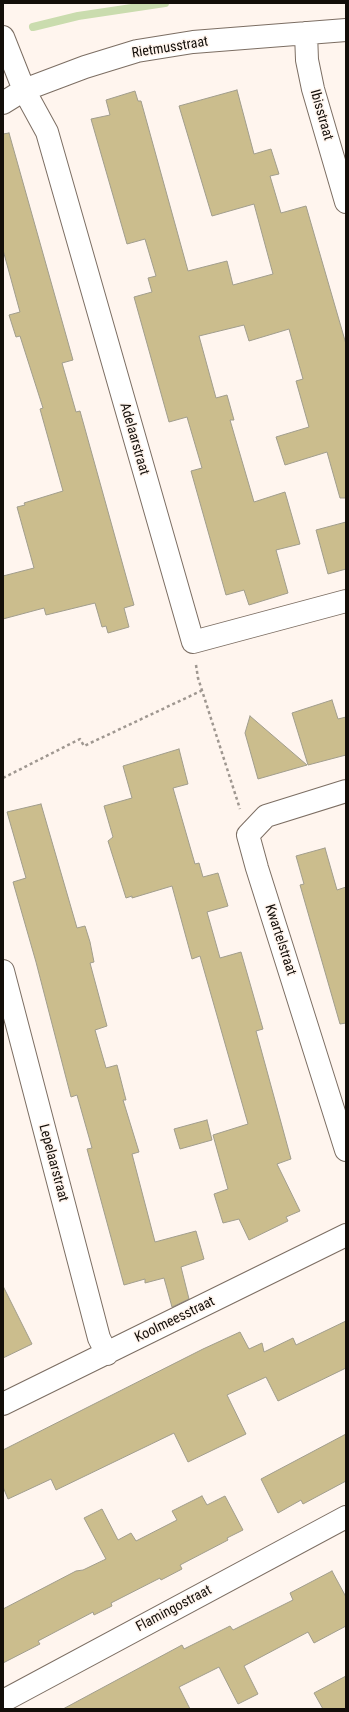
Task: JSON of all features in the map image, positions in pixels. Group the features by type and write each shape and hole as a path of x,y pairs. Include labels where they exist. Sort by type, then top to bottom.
{"street":[{"name":"Rietmusstraat","path":"3,103 24,90 85,67 137,51 193,42 346,30"},
{"name":"Ibisstraat","path":"306,33 307,60 312,89 345,197"},
{"name":"Adelaarstraat","path":"3,37 24,90 47,132 193,642"},
{"path":"193,642 344,602"},
{"path":"248,835 266,816 346,791"},
{"name":"Kwartelstraat","path":"248,835 257,868 346,1150"},
{"name":"Lepelaarstraat","path":"3,971 99,1338 107,1354"},
{"name":"Koolmeesstraat","path":"3,1404 346,1235"},
{"name":"Flamingostraat","path":"3,1701 346,1517"}],"path":[{"path":"193,642 198,678 248,835"},
{"path":"3,778 80,739 84,746 203,690"}],"building":[{"path":"237,90 254,154 271,149 279,174 270,176 281,213 306,206 346,344 346,498 340,498 327,452 285,465 276,437 309,427 296,381 303,379 289,329 249,341 244,325 199,336 216,398 227,395 234,420 230,420 254,502 285,492 300,544 276,550 288,593 249,605 244,590 226,595 191,471 202,468 187,417 169,422 134,297 152,292 148,278 156,276 145,239 127,244 91,119 110,115 106,100 135,91 138,101 141,101 188,271 227,261 233,285 273,274 254,204 212,216 179,106"},
{"path":"9,133 73,360 62,363 76,412 80,411 134,605 124,608 129,627 108,633 106,626 102,627 95,603 46,615 44,608 3,619 3,576 34,568 17,507 25,505 24,503 63,491 40,409 43,408 20,336 16,337 9,315 20,312 3,250 3,134"},
{"path":"346,522 346,569 328,574 316,530"},
{"path":"332,700 338,719 346,717 346,755 308,765 292,713"},
{"path":"250,716 307,765 258,779 245,733"},
{"path":"179,749 188,784 173,788 195,864 199,863 203,877 218,873 228,906 207,912 220,958 241,952 263,1029 256,1031 291,1159 277,1164 300,1211 286,1217 288,1221 249,1240 239,1219 223,1223 214,1194 228,1189 213,1135 248,1124 200,956 192,959 172,886 132,898 132,896 126,898 108,841 113,837 104,806 132,798 123,766"},
{"path":"41,804 77,928 85,926 90,942 94,962 90,963 107,1026 95,1030 106,1068 117,1065 126,1100 123,1100 139,1152 132,1154 155,1242 196,1231 204,1259 181,1267 189,1299 172,1307 164,1278 145,1283 145,1279 124,1285 87,1149 92,1148 77,1095 71,1097 36,962 13,882 26,878 7,812"},
{"path":"325,848 337,890 346,887 346,1023 340,1024 300,885 304,884 296,856"},
{"path":"207,1120 212,1140 180,1149 174,1129"},
{"path":"3,1286 32,1344 3,1358"},
{"path":"346,1321 346,1368 278,1401 266,1377 227,1395 246,1434 188,1462 174,1433 56,1490 51,1479 8,1499 3,1487 3,1450 203,1349 240,1332 249,1349 262,1343 264,1352 293,1338 296,1345"},
{"path":"346,1434 346,1481 303,1504 301,1500 278,1513 261,1479"},
{"path":"202,1496 207,1505 225,1496 243,1530 227,1538 228,1540 180,1565 182,1569 161,1580 160,1578 111,1603 112,1606 94,1615 93,1612 38,1641 40,1644 3,1663 3,1609 76,1571 83,1570 106,1559 84,1518 102,1509 118,1540 131,1533 136,1541 177,1520 172,1511"},
{"path":"332,1571 346,1597 346,1626 314,1643 308,1632 244,1666 258,1694 238,1704 219,1667 179,1687 190,1709 63,1709 182,1645 184,1649 230,1626 233,1630 293,1600 290,1593"},
{"path":"346,1676 346,1709 323,1709 314,1693"}],"waterway":[{"path":"33,27 78,16 165,3"}]}
